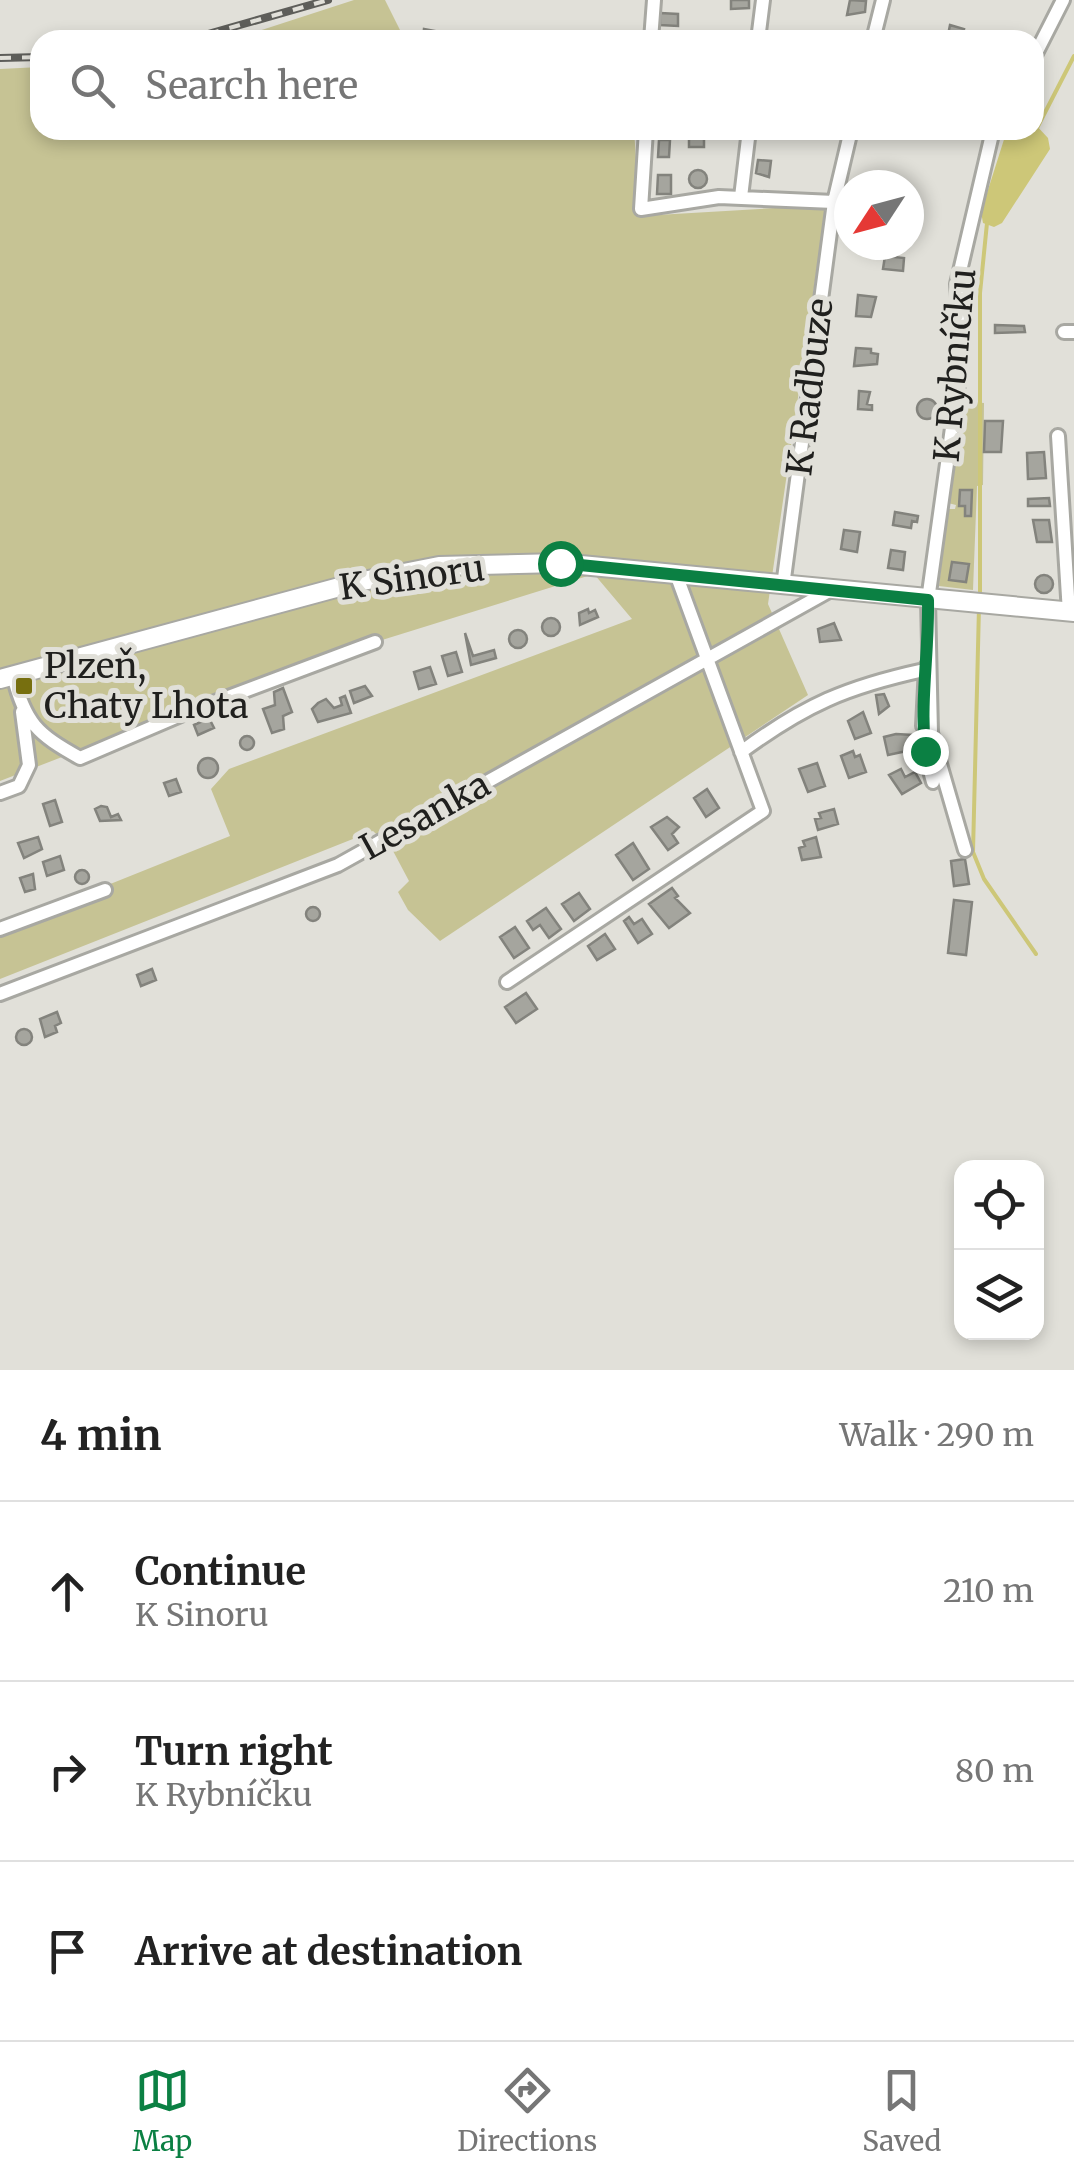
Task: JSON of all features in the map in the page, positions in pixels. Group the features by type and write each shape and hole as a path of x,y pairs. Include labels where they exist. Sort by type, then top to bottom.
{"street":[{"path":"652,30 654,0"},
{"path":"759,30 763,0"},
{"path":"876,30 883,0"},
{"path":"1044,37 1063,0"},
{"path":"645,140 641,209 681,200 741,197 834,202"},
{"path":"741,197 747,140"},
{"name":"K Radbuze","path":"842,170 849,140"},
{"name":"K Rybníčku","path":"932,782 922,724 928,600 962,356 957,284 992,140"},
{"name":"K Radbuze","path":"783,586 834,202"},
{"path":"1058,436 1072,612"},
{"name":"K Sinoru","path":"6,677 358,582 439,566 560,563 1072,612"},
{"path":"507,982 764,811 676,574"},
{"name":"Lesanka","path":"0,994 338,864 829,591"},
{"path":"6,677 22,710 50,742 80,758 183,714 374,642"},
{"path":"741,752 796,713 842,690 926,666"},
{"name":"K Rybníčku","path":"926,666 930,734 965,850"},
{"path":"0,793 19,786 30,765 22,710"},
{"path":"0,929 104,890"}],"shaded area":[{"path":"354,0 385,0 400,30 262,30"},
{"path":"30,68 30,140 635,140 640,216 826,205 768,604 808,695 440,941 408,910 398,892 409,881 392,849 373,831 0,979 0,935 8,925 230,836 211,789 229,769 632,619 594,574 292,668 0,781 0,69"},
{"path":"1044,134 1050,149 1002,223 994,227 983,223 981,212 1004,140 1044,140"},
{"path":"960,401 984,403 983,485 977,486 973,590 939,586 947,509 955,509 956,505 948,503"}],"building":[{"path":"731,0 749,0 749,8 731,9"},
{"path":"850,0 866,1 865,12 847,15"},
{"path":"660,13 678,14 678,26 660,25"},
{"path":"659,140 670,140 669,157 658,157"},
{"path":"689,140 704,140 704,147 689,147"},
{"path":"758,160 771,161 769,177 756,173"},
{"path":"698,170 707,179 698,188 689,179"},
{"path":"658,175 671,175 671,194 657,194"},
{"path":"884,260 904,260 903,271 883,269"},
{"path":"858,295 876,297 871,317 856,316"},
{"path":"995,325 1024,326 1025,332 995,333"},
{"path":"856,348 878,354 877,364 854,366"},
{"path":"859,391 870,392 867,404 872,405 872,410 858,409"},
{"path":"927,399 937,409 927,419 917,409"},
{"path":"985,421 1003,421 1001,452 984,452"},
{"path":"1044,452 1046,478 1028,479 1027,453"},
{"path":"960,490 972,490 971,516 965,516 965,506 959,506"},
{"path":"1049,498 1050,506 1028,506 1028,499"},
{"path":"895,512 918,516 917,522 912,521 911,528 893,525"},
{"path":"1033,520 1049,520 1052,542 1037,542"},
{"path":"844,530 860,532 857,552 841,549"},
{"path":"891,550 905,552 903,570 888,568"},
{"path":"952,562 969,564 966,582 949,580"},
{"path":"1044,575 1053,584 1044,593 1035,584"},
{"path":"588,609 589,613 595,610 598,617 580,625 579,613"},
{"path":"551,618 560,627 551,636 542,627"},
{"path":"834,623 841,640 820,642 818,629"},
{"path":"518,630 527,639 518,648 509,639"},
{"path":"465,633 473,656 494,650 496,658 471,665"},
{"path":"456,652 462,672 448,676 442,656"},
{"path":"430,667 436,684 419,689 414,672"},
{"path":"365,686 372,696 354,703 350,691"},
{"path":"283,688 292,712 283,716 284,729 272,733 263,709 275,705 274,692"},
{"path":"884,694 889,706 879,714 876,695"},
{"path":"345,696 351,713 318,722 312,709 318,703 326,699 334,708 342,705 340,698"},
{"path":"863,712 871,733 855,739 848,721"},
{"path":"209,718 214,728 198,735 194,725"},
{"path":"913,735 916,749 888,755 884,737"},
{"path":"247,736 254,743 247,750 240,743"},
{"path":"853,751 855,757 860,755 866,772 849,778 841,756"},
{"path":"208,758 218,768 208,778 198,768"},
{"path":"817,763 825,786 808,792 799,769"},
{"path":"901,769 905,777 915,772 921,783 902,794 889,775"},
{"path":"176,779 181,792 169,796 164,783"},
{"path":"707,789 719,808 706,817 694,798"},
{"path":"55,800 62,822 50,826 43,804"},
{"path":"107,807 111,817 118,814 121,820 100,821 95,809"},
{"path":"834,809 838,824 818,830 815,819 821,818 819,813"},
{"path":"667,817 679,827 672,834 678,843 668,850 651,827"},
{"path":"38,837 42,849 24,858 18,843"},
{"path":"816,837 821,857 802,860 799,848 805,846 803,841"},
{"path":"633,843 649,869 633,880 616,855"},
{"path":"60,856 64,870 47,876 43,862"},
{"path":"965,859 969,884 954,886 951,861"},
{"path":"82,870 89,877 82,884 75,877"},
{"path":"33,874 35,889 25,892 20,878"},
{"path":"672,888 678,896 675,898 690,913 669,928 649,904"},
{"path":"579,893 590,909 574,921 562,904"},
{"path":"954,900 972,902 966,955 948,953"},
{"path":"313,907 320,914 313,921 306,914"},
{"path":"546,908 561,929 549,938 540,925 533,930 527,921"},
{"path":"629,917 634,924 642,919 652,934 638,943 624,921"},
{"path":"515,927 529,948 514,958 500,937"},
{"path":"605,934 615,949 597,960 588,946"},
{"path":"152,969 156,980 141,986 137,975"},
{"path":"526,993 537,1009 516,1023 505,1007"},
{"path":"57,1012 61,1023 55,1026 57,1032 45,1037 40,1019"},
{"path":"24,1029 32,1037 24,1045 16,1037"}],"waterway":[{"path":"1044,114 1074,56"},
{"path":"980,597 980,293 987,223"},
{"path":"979,607 973,852 984,879 1036,954"}],"railway":[{"path":"222,30 328,0"},
{"path":"0,58 30,57"}],"place":[{"name":"Plzeň, Chaty Lhota","path":"24,686"}],"route":[{"path":"560,563 928,600 929,662 922,676 925,751"}]}
